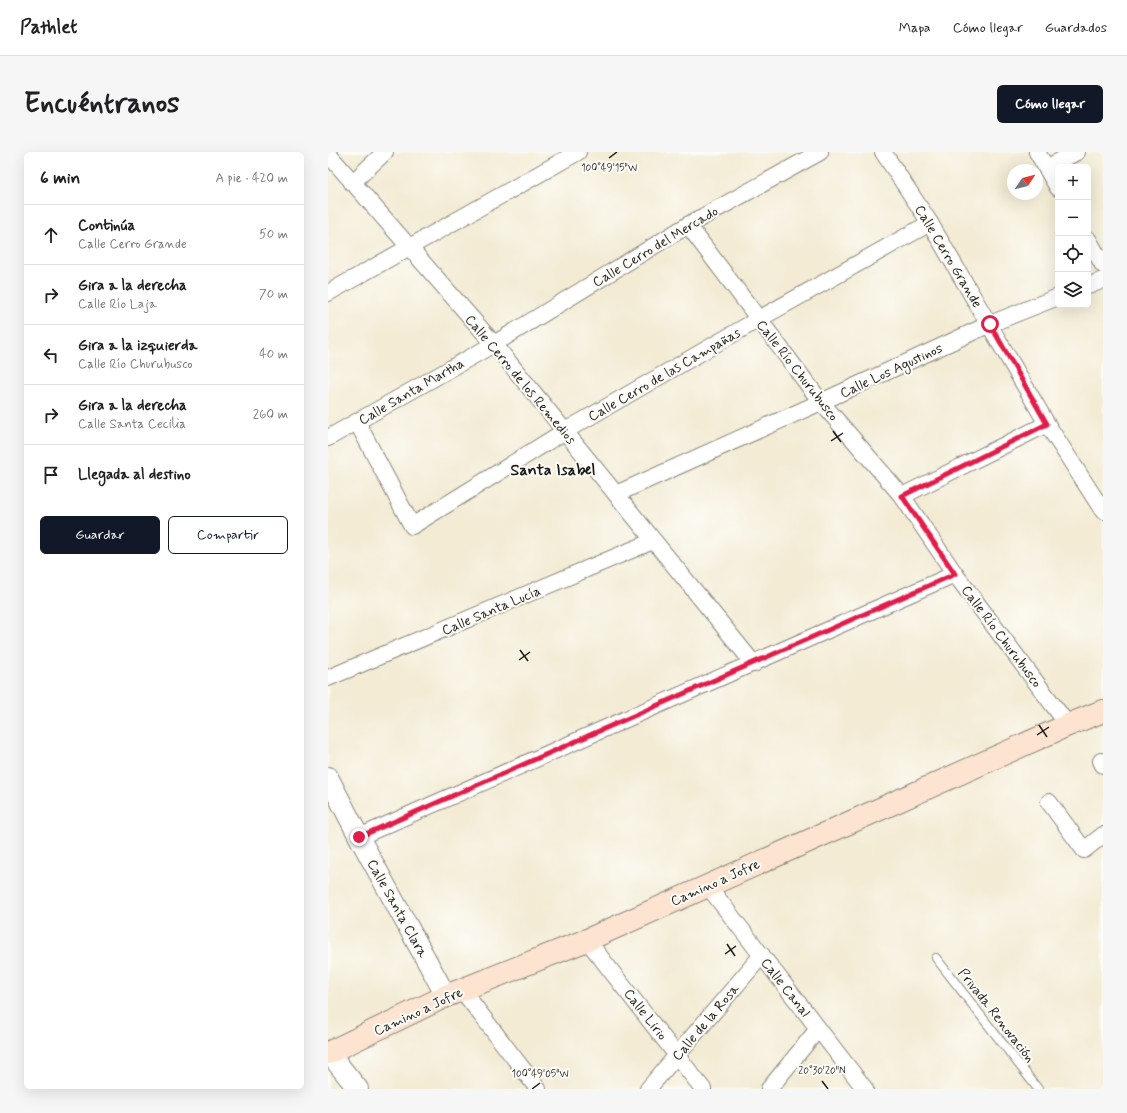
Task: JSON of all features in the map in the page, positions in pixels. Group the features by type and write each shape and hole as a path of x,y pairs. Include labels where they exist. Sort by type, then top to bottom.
{"main road":[{"name":"Camino a Jofre","path":"329,1053 454,993 587,940 1068,725 1103,711"}],"street":[{"path":"352,182 385,152"},
{"path":"328,293 578,152"},
{"name":"Calle Cerro del Mercado","path":"494,344 688,225 820,152"},
{"name":"Calle Cerro Grande","path":"883,152 930,224 990,324 1047,424 1103,512"},
{"path":"1037,152 1055,183"},
{"path":"1046,168 1077,152"},
{"name":"Calle Cerro de los Remedios","path":"328,154 494,344 754,664"},
{"name":"Calle Cerro de las Campañas","path":"357,422 412,526 565,431 759,319 930,224"},
{"name":"Calle Río Churubusco","path":"688,225 821,402 902,496 955,574 1068,725"},
{"path":"1091,244 1103,265"},
{"path":"1091,285 1103,280"},
{"name":"Calle Los Agustinos","path":"616,494 990,324 1055,298"},
{"name":"Calle Santa Martha","path":"328,438 494,344"},
{"path":"902,496 1047,424"},
{"name":"Calle Santa Lucía","path":"328,678 653,541"},
{"path":"359,837 955,574"},
{"name":"Calle Santa Clara","path":"328,777 359,837 454,993"},
{"path":"1049,802 1084,850 1103,835"},
{"name":"Calle Canal","path":"708,886 865,1089"},
{"name":"Calle Lirio","path":"587,940 678,1054 703,1089"},
{"name":"Calle de la Rosa","path":"648,1089 762,955"},
{"path":"454,993 538,1089"},
{"path":"769,1089 818,1029"},
{"path":"329,1053 358,1089"}],"lane":[{"name":"Privada Renovación","path":"936,958 1038,1089"}],"district":[{"name":"Santa Isabel","path":"553,469"}],"route":[{"path":"359,837 955,574 902,496 1047,424 990,324"}]}
